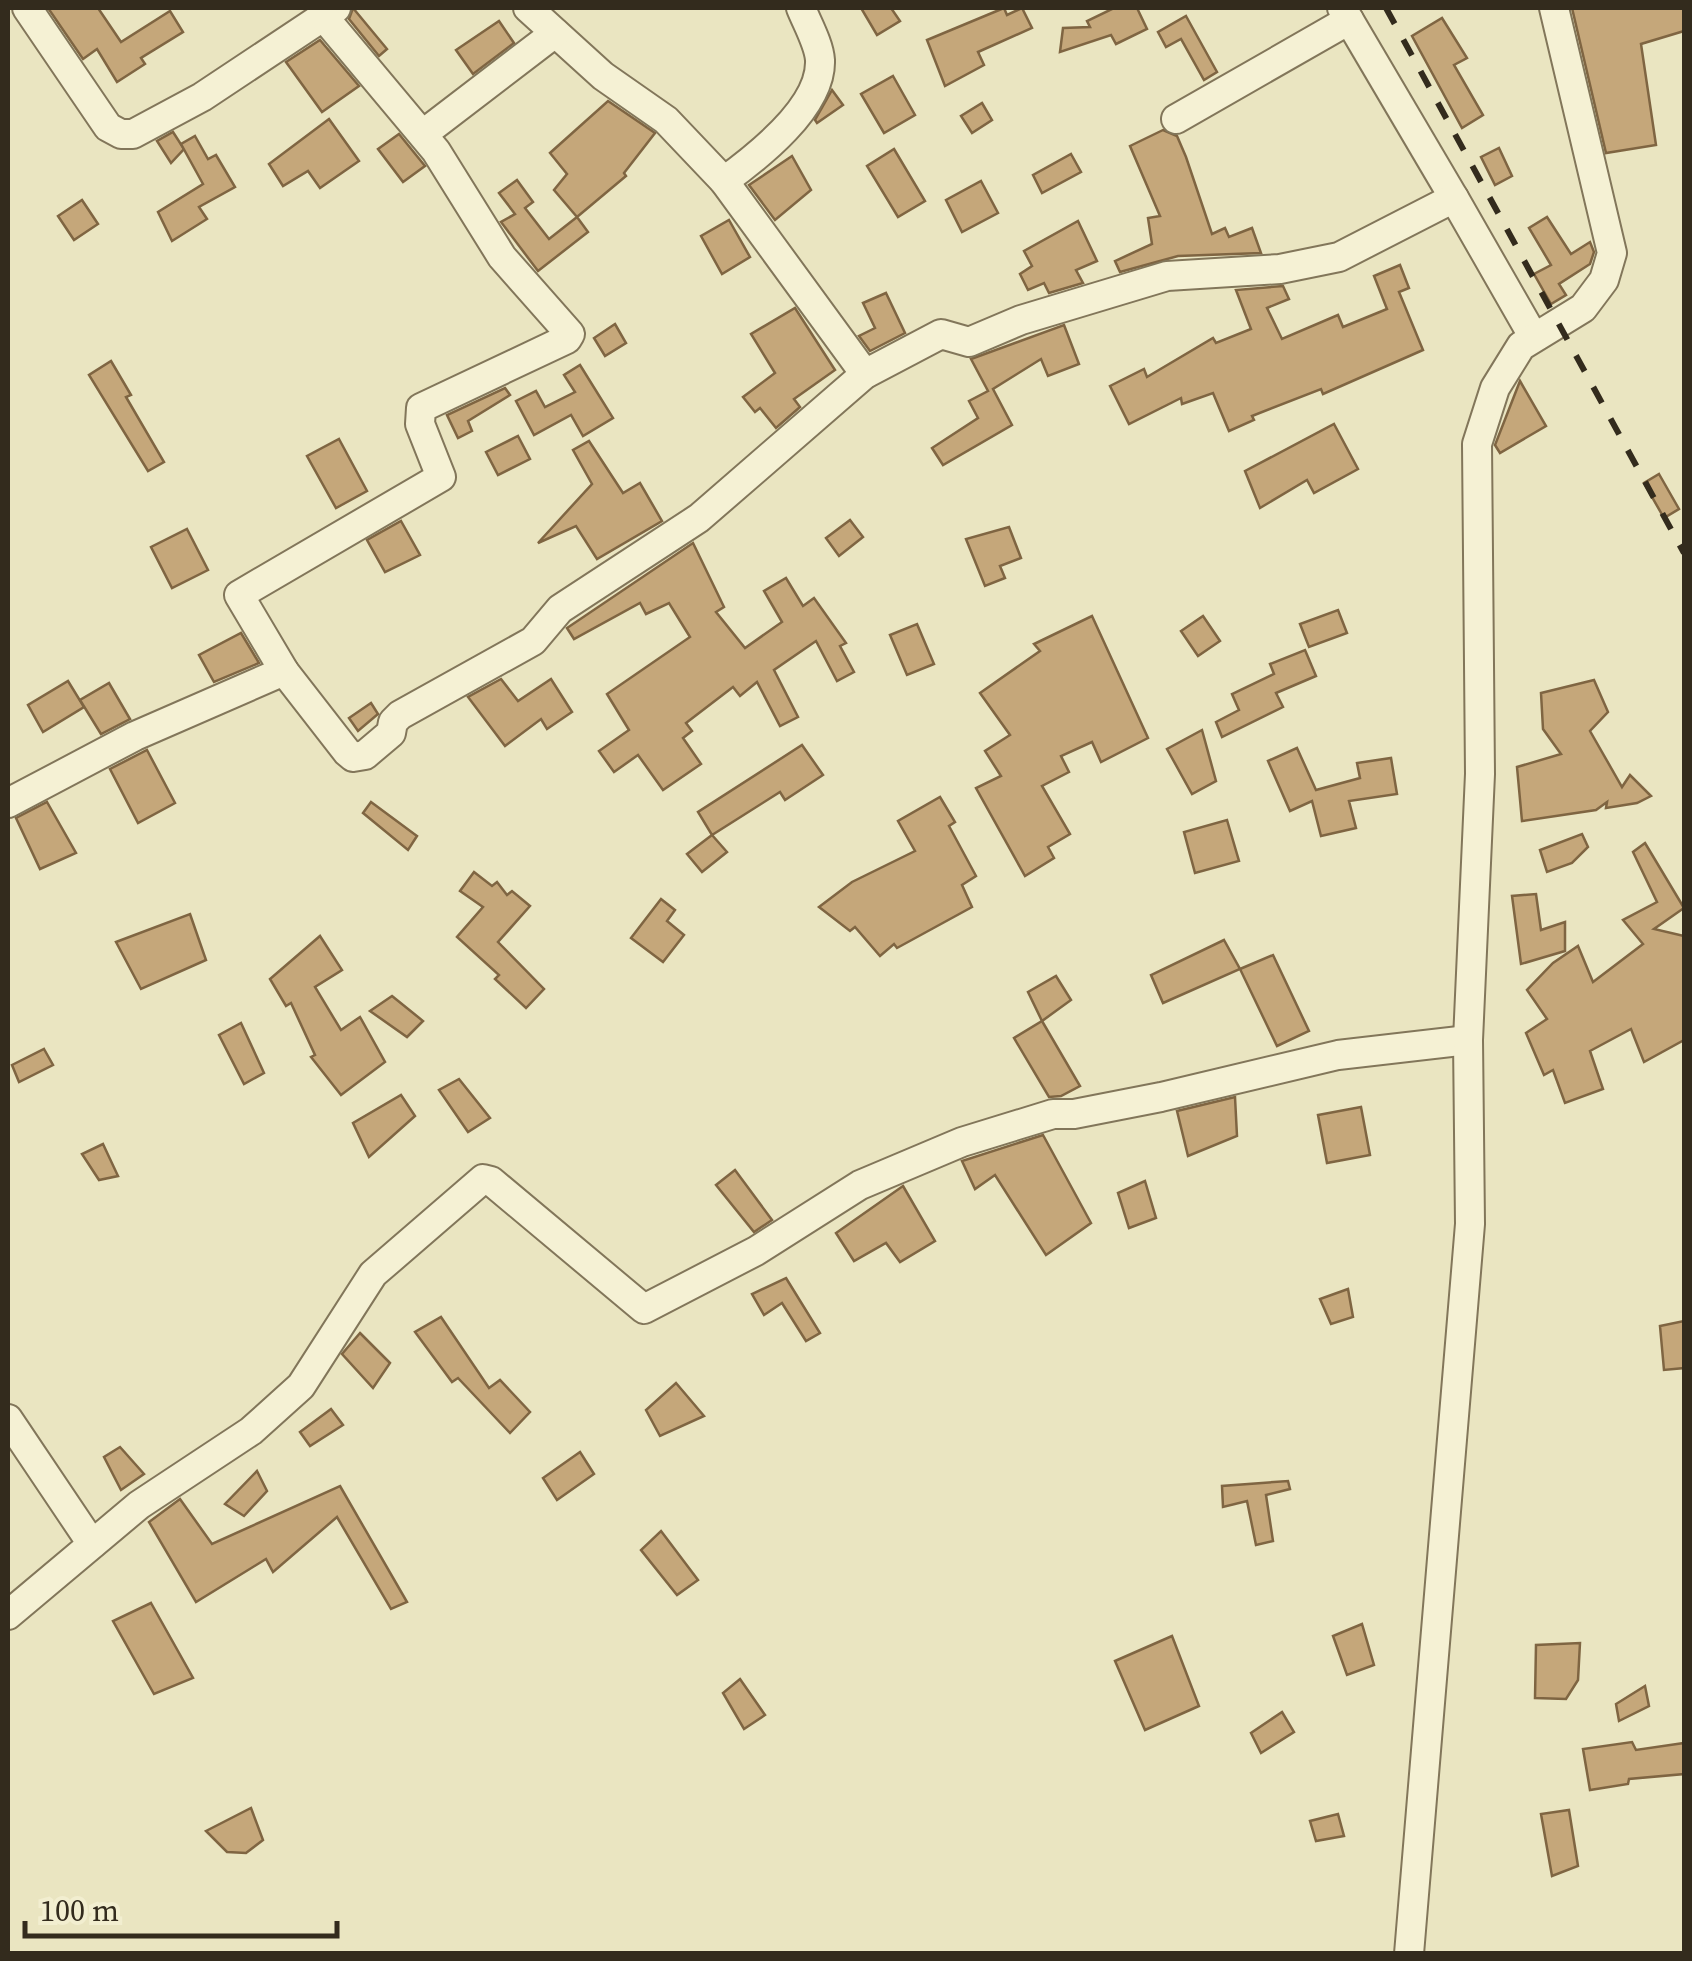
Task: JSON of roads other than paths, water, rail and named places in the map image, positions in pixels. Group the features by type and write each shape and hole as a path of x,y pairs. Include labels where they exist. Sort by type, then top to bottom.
{"street":[{"path":"27,8 108,127 121,134 132,134 202,97 330,12 423,134 476,222 570,334 567,339 420,408 420,424 441,478 239,595 284,671 353,756 365,754 391,733 392,722 400,714 533,642 560,609 699,518 865,374 941,334 969,342 1021,320 1168,276 1280,269 1339,257 1454,198"},
{"path":"528,8 602,76 666,120 724,181 865,374"},
{"path":"724,181 776,142 816,81 820,59 801,8"},
{"path":"1410,1954 1470,1224 1468,1040 1480,774 1477,444 1495,388 1521,346 1583,308 1604,280 1612,253 1554,8"},
{"path":"1176,119 1345,14 1532,336"},
{"path":"423,134 555,33"},
{"path":"8,803 136,736 284,671"},
{"path":"8,1616 139,1504 250,1431 301,1386 372,1274 482,1179 644,1308 756,1251 860,1185 962,1142 1053,1114 1074,1114 1160,1097 1338,1055 1468,1040"},
{"path":"8,1418 92,1544"}],"railway":[{"path":"1386,8 1684,553"}]}
